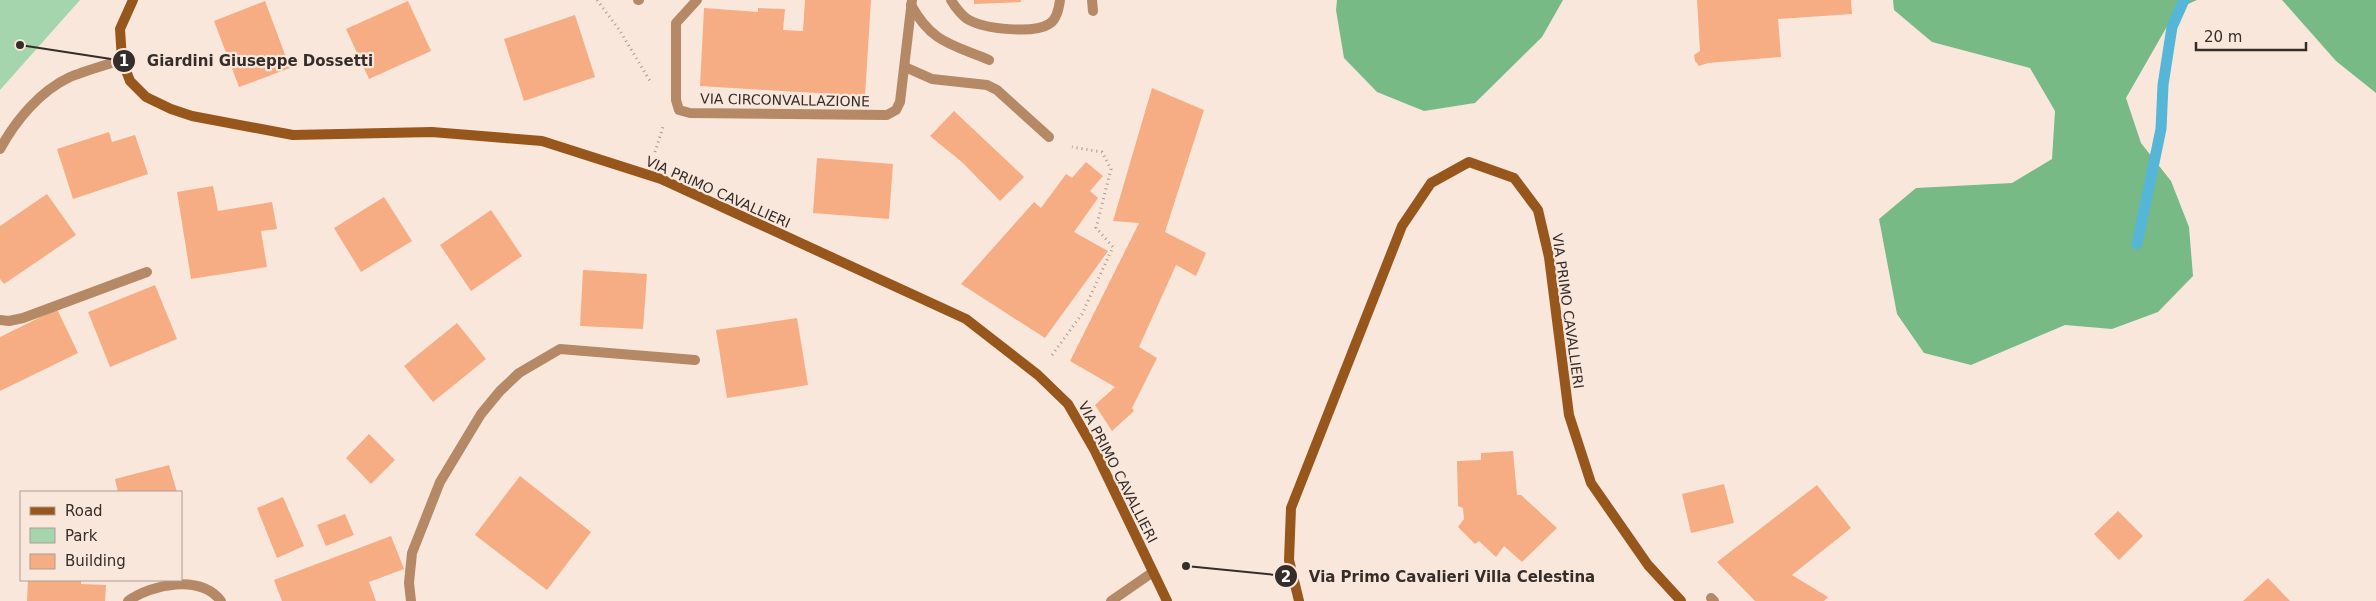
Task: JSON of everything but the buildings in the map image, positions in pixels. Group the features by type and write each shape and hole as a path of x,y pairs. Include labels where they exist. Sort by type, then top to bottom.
{"main road":[{"name":"VIA PRIMO CAVALLIERI","path":"133,0 120,29 122,60 130,81 146,97 171,109 192,116 293,135 432,132 542,141 661,179 966,319 1038,374 1068,404 1095,451 1167,601"},
{"name":"VIA PRIMO CAVALLIERI","path":"1299,601 1289,560 1291,508 1402,226 1431,183 1469,162 1514,178 1538,210 1549,257 1569,415 1591,483 1648,565 1681,601"}],"street":[{"name":"VIA CIRCONVALLAZIONE","path":"697,0 676,23 676,100 679,110 690,113 887,115 896,110 900,102 911,2"},
{"path":"951,0 968,20 989,27 1022,30 1049,24 1058,14 1060,0"},
{"path":"911,2 928,31 940,40 989,60"},
{"path":"0,149 11,129 38,99 69,77 122,60"},
{"path":"904,67 932,80 987,85 996,90 1049,137"},
{"path":"0,320 8,321 23,318 148,272"},
{"path":"411,601 409,583 412,553 440,482 481,414 500,390 519,373 560,349 695,360"},
{"path":"1111,601 1154,572"},
{"path":"128,601 152,588 186,585 216,594 221,601"}],"path":[{"path":"597,0 620,31 652,85"},
{"path":"646,174 660,140 664,120"},
{"path":"1038,374 1082,314 1113,246 1096,228 1111,168 1102,152 1063,146 1049,137"}],"green space":[{"path":"0,0 80,0 0,90"},
{"path":"1337,0 1563,0 1542,37 1475,103 1424,111 1377,92 1344,58 1336,10"},
{"path":"1893,0 2197,0 2177,9 2126,98 2141,143 2171,181 2189,227 2193,276 2158,312 2112,329 2065,325 1971,365 1924,353 1897,314 1879,219 1916,188 2012,183 2052,159 2055,111 2030,68 1932,42 1894,10"},
{"path":"2282,0 2376,0 2376,93 2336,61"}],"waterway":[{"path":"2137,244 2161,129 2163,85 2172,27 2184,0"}],"place":[{"name":"Giardini Giuseppe Dossetti","path":"20,45"},
{"name":"Via Primo Cavalieri Villa Celestina","path":"1186,566"}]}
